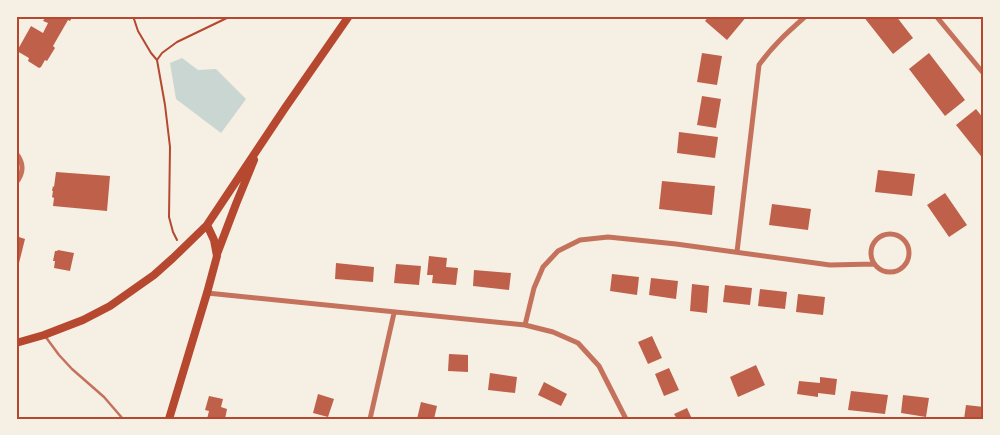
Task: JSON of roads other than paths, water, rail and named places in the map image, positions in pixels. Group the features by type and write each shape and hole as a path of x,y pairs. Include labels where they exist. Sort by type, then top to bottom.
{"main road":[{"path":"16,343 44,335 83,320 110,306 154,274 207,225 349,16"},
{"path":"169,419 217,256 261,144"},
{"path":"207,225 214,240 217,256"}],"street":[{"path":"737,252 759,65 778,41 806,16"},
{"path":"936,16 984,74"},
{"path":"16,153 20,158 23,171 16,183"},
{"path":"525,325 534,288 543,267 558,251 580,240 608,237 830,265 874,264 885,272 898,271 907,262 909,249 906,243 896,235 889,234 878,238 872,248 874,264"},
{"path":"207,293 525,325 553,332 578,343 599,366 626,419"},
{"path":"370,419 394,313"}],"lane":[{"path":"44,335 72,369 104,397 123,419"}]}
